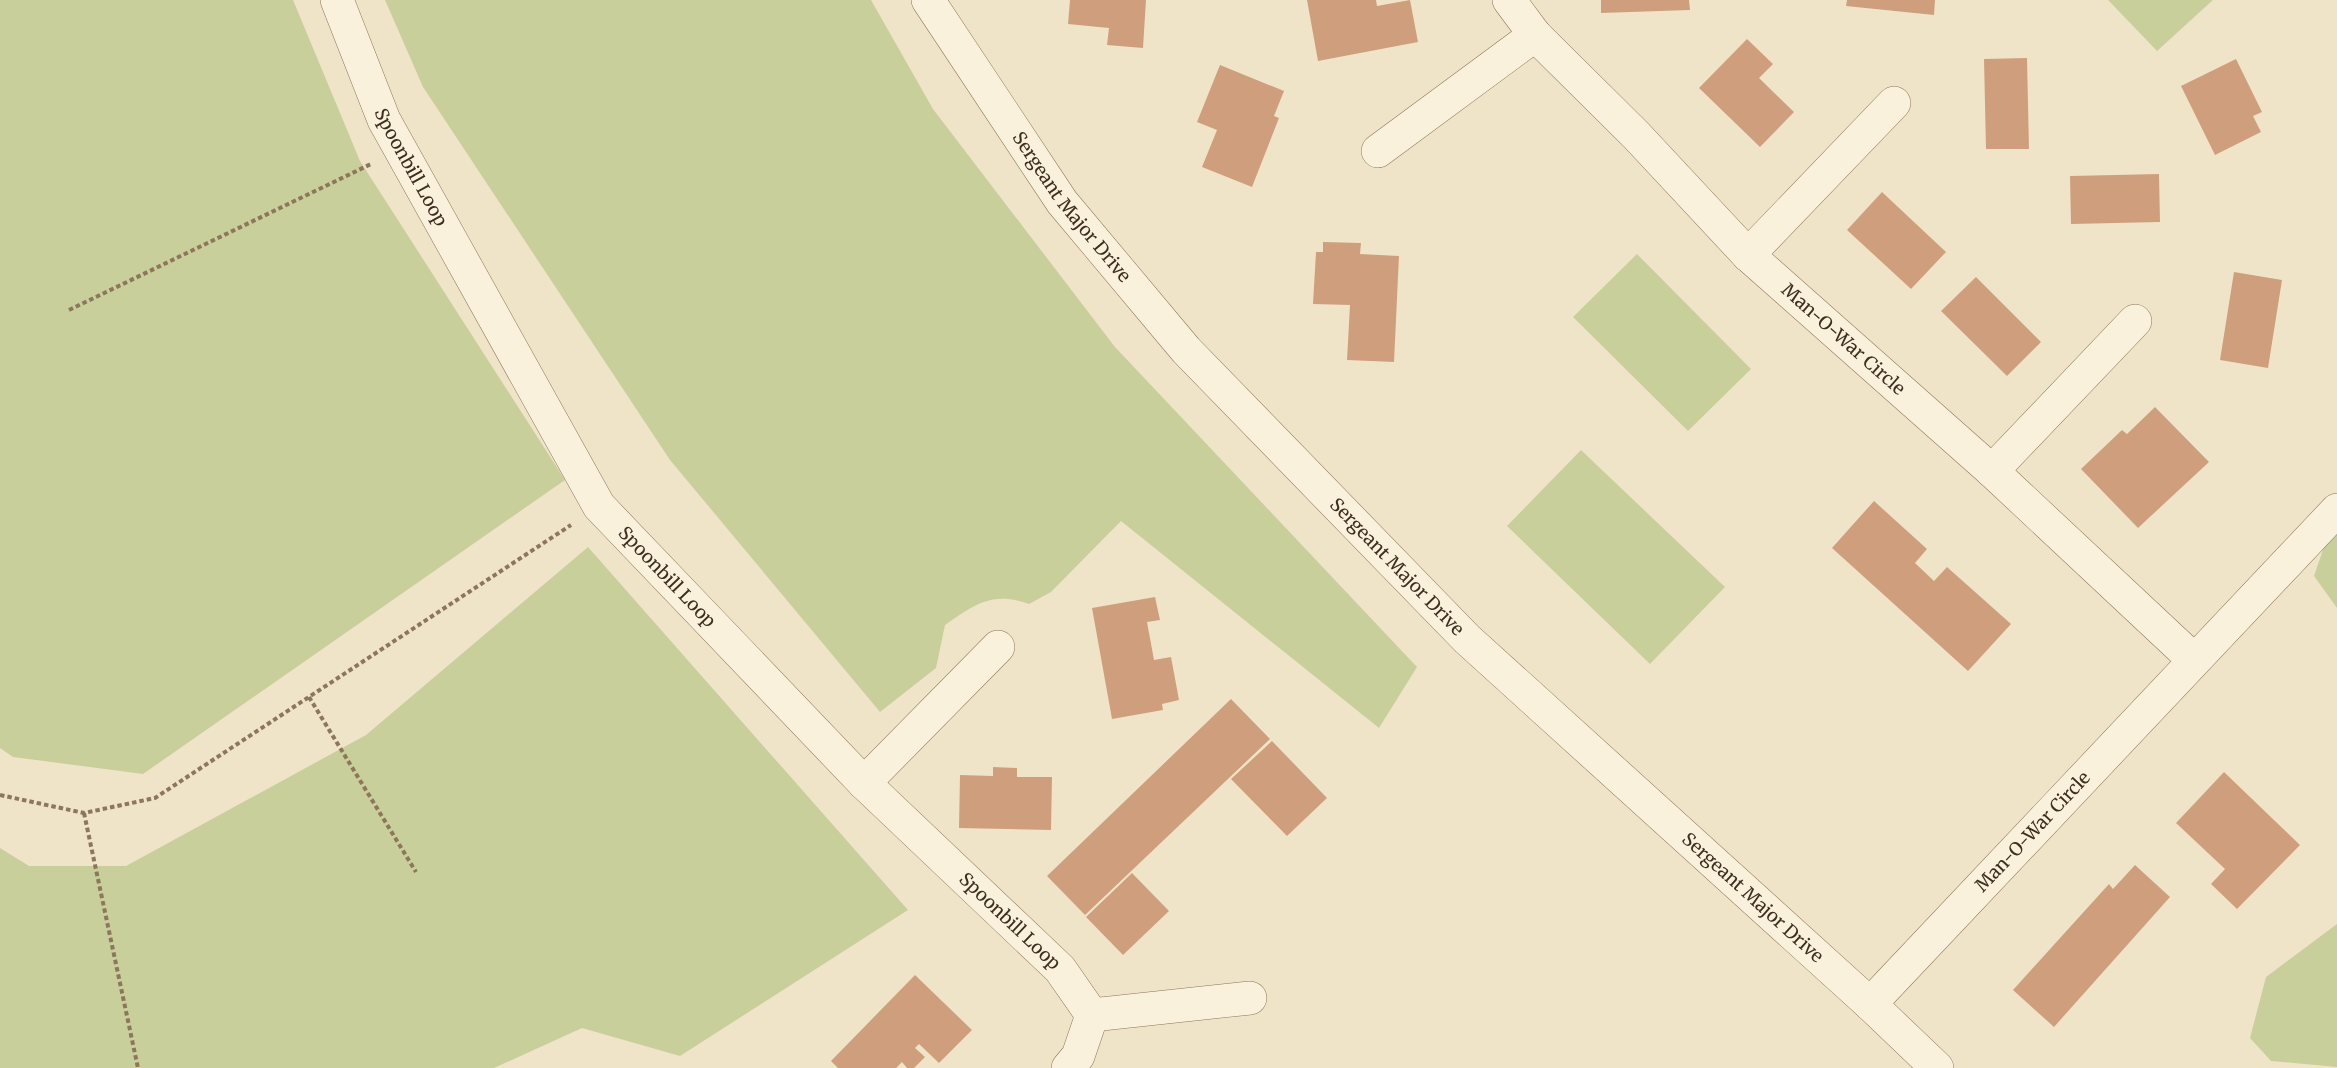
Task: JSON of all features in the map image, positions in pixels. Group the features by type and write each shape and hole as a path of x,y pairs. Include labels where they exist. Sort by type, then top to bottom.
{"street":[{"name":"Spoonbill Loop","path":"337,0 384,120 599,506 864,783 1060,969 1092,1015"},
{"name":"Sergeant Major Drive","path":"928,0 1062,202 1186,350 1467,639 1870,1004 1937,1068"},
{"name":"Man-O-War Circle","path":"1509,0 1535,35 1636,135 1748,255 1992,471 2194,660"},
{"path":"1378,151 1535,35"},
{"path":"1748,255 1894,103"},
{"path":"1992,471 2135,321"},
{"name":"Man-O-War Circle","path":"1870,1004 2337,510"},
{"path":"864,783 998,646"},
{"path":"1068,1068 1078,1056 1092,1015 1250,998"}],"path":[{"path":"69,310 401,149"},
{"path":"0,795 84,813 155,798 599,506"},
{"path":"309,697 416,872"},
{"path":"84,813 138,1068"}],"green space":[{"path":"0,0 293,0 360,161 565,480 143,774 13,757 0,748"},
{"path":"385,0 871,0 933,109 1115,347 1417,667 1379,728 1121,521 1051,592 1029,604 1005,599 985,602 945,625 936,668 880,712 670,460 423,87"},
{"path":"2108,0 2213,0 2157,51"},
{"path":"1637,254 1751,369 1688,431 1573,317"},
{"path":"1581,450 1725,587 1650,664 1507,526"},
{"path":"2337,531 2337,608 2314,576 2325,544"},
{"path":"588,547 908,910 680,1056 582,1028 494,1068 0,1068 0,848 29,866 126,866 366,735"},
{"path":"2337,924 2337,1067 2271,1061 2250,1038 2266,977"}],"building":[{"path":"1070,0 1146,0 1143,48 1107,45 1109,28 1068,24"},
{"path":"1307,0 1376,0 1377,6 1410,0 1418,42 1318,61"},
{"path":"1601,0 1689,0 1690,10 1601,13"},
{"path":"1847,0 1935,0 1934,15 1846,6"},
{"path":"1747,39 1773,64 1759,78 1794,112 1760,147 1699,88"},
{"path":"2027,58 2029,149 1986,149 1984,59"},
{"path":"2236,59 2262,112 2253,116 2261,132 2215,155 2181,86"},
{"path":"1220,65 1284,91 1274,116 1279,118 1252,187 1202,167 1217,130 1197,122"},
{"path":"2159,174 2160,222 2071,224 2070,176"},
{"path":"1882,192 1946,252 1911,289 1847,230"},
{"path":"1323,242 1361,243 1360,254 1399,256 1394,362 1347,360 1350,305 1313,304 1316,252 1323,252"},
{"path":"2234,272 2282,280 2268,368 2220,360"},
{"path":"1976,277 2041,342 2007,376 1941,311"},
{"path":"2155,407 2209,462 2138,528 2081,469 2122,430 2127,434"},
{"path":"1874,501 1927,549 1915,563 1934,581 1947,567 2011,624 1968,671 1832,548"},
{"path":"1155,597 1160,620 1147,622 1154,660 1171,657 1179,700 1162,704 1163,710 1112,719 1092,608"},
{"path":"1231,699 1270,739 1085,915 1047,876"},
{"path":"1272,741 1327,798 1287,836 1231,779"},
{"path":"993,767 1017,768 1017,777 1052,777 1051,830 959,828 960,775 993,776"},
{"path":"2224,772 2300,845 2237,909 2211,884 2225,869 2176,823"},
{"path":"2135,865 2170,897 2054,1027 2013,990 2109,884 2113,889"},
{"path":"1132,873 1169,911 1123,955 1086,917"},
{"path":"915,975 972,1030 939,1063 919,1044 915,1048 925,1057 914,1068 907,1068 902,1062 896,1068 838,1068 831,1061"}]}
